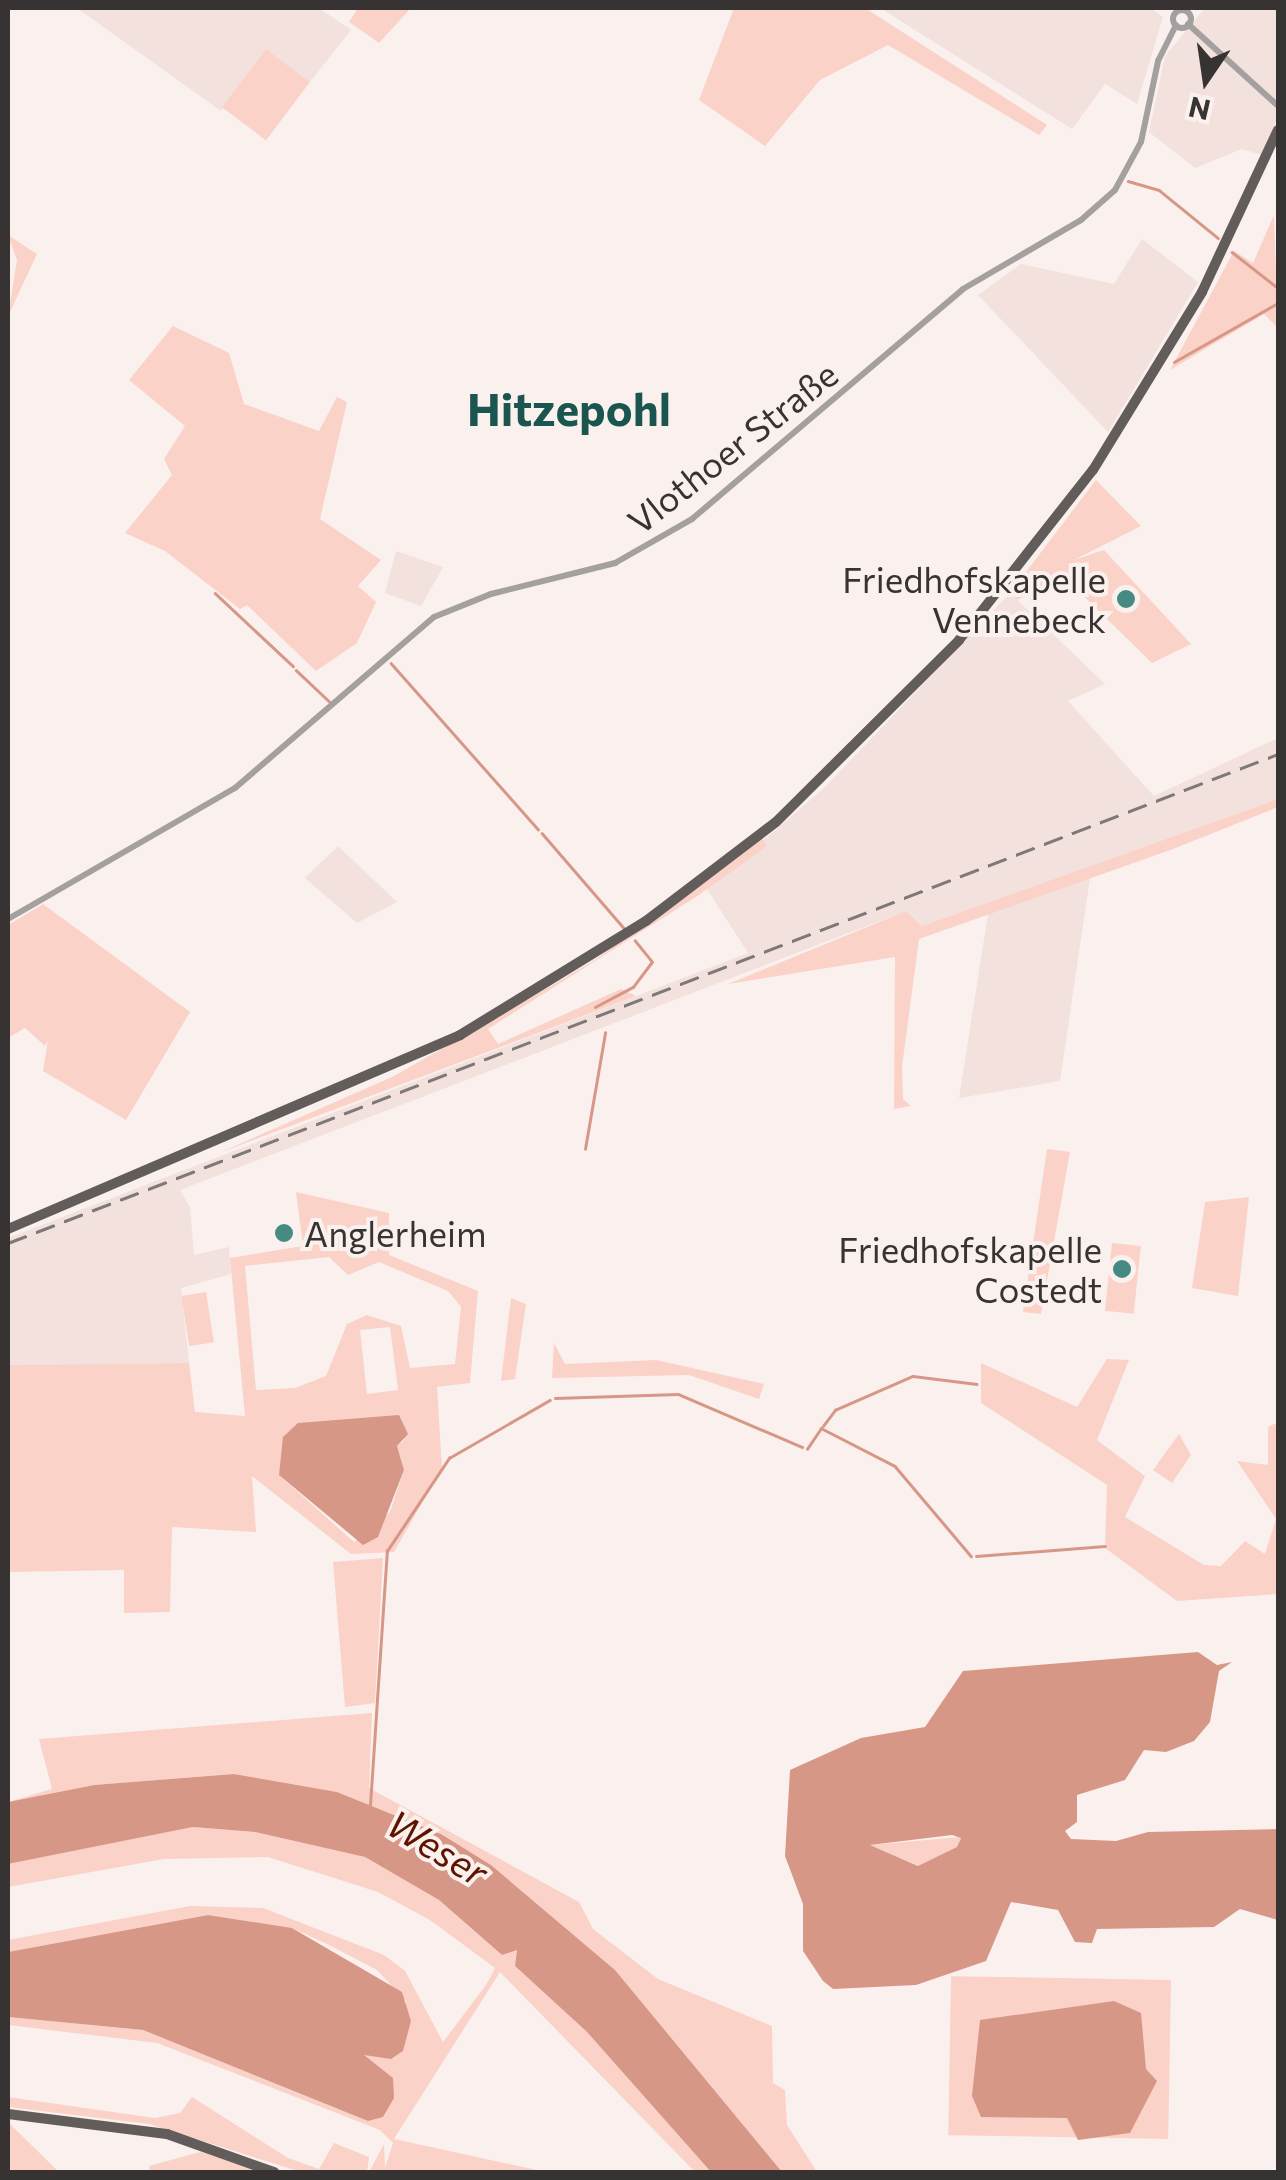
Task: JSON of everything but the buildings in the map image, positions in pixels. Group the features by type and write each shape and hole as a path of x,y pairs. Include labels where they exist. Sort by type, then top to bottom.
{"main road":[{"path":"8,1229 172,1164 388,1070 530,995 684,895 850,753 959,640 1093,470 1202,292 1278,132"},
{"path":"8,2114 167,2134 274,2172"}],"street":[{"path":"1172,10 1189,10 1188,24 1176,26 1172,10"},
{"path":"1188,24 1278,106"},
{"name":"Vlothoer Straße","path":"8,919 235,788 434,617 491,594 615,564 692,519 963,289 1081,220 1116,190 1142,142 1158,61 1176,26"}],"shaded area":[{"path":"77,8 319,8 351,30 310,82 266,49 221,111"},
{"path":"358,8 411,8 379,43 349,22"},
{"path":"734,8 865,8 1047,125 1039,135 888,45 820,80 765,146 699,100"},
{"path":"880,8 1150,8 1163,17 1137,104 1105,84 1072,129"},
{"path":"1205,8 1278,8 1278,117 1262,155 1242,149 1195,168 1149,132 1165,56"},
{"path":"266,49 310,82 266,140 222,107"},
{"path":"1274,215 1278,328 1264,314 1170,370 1234,251 1253,263"},
{"path":"8,235 37,254 8,316 17,260"},
{"path":"1142,239 1198,282 1108,432 978,295 1021,264 1114,284"},
{"path":"173,326 229,353 244,404 319,431 337,397 347,402 320,519 381,560 358,586 376,602 357,643 316,671 247,605 240,609 165,551 125,533 172,475 164,459 185,426 129,380"},
{"path":"1096,480 1141,526 1074,560 1104,550 1191,644 1152,663 1064,577 1017,600 1010,593"},
{"path":"396,551 443,567 421,606 385,593"},
{"path":"1010,593 1105,684 1068,701 1154,796 1278,738 1278,799 922,926 906,911 180,1190 190,1207 194,1255 229,1247 231,1274 181,1288 189,1363 8,1365 8,1238 748,953 707,889 824,788"},
{"path":"1278,799 1278,807 1173,849 919,939 902,1067 903,1099 911,1106 894,1109 895,957 728,984 906,911 922,926"},
{"path":"762,838 767,846 696,897 488,1029 498,1044 621,989 636,996 219,1153 392,1077 486,1024 595,960"},
{"path":"338,846 397,902 357,923 305,878"},
{"path":"1090,878 1060,1081 959,1098 988,914"},
{"path":"43,904 190,1012 126,1120 43,1071 48,1040 45,1046 25,1028 8,1038 8,925"},
{"path":"1047,1149 1070,1152 1041,1314 1023,1312"},
{"path":"296,1192 389,1213 389,1255 478,1291 470,1383 437,1387 442,1468 394,1552 351,1554 252,1476 256,1532 172,1527 170,1612 124,1613 124,1570 8,1572 8,1365 189,1363 195,1412 245,1416 230,1258 303,1246","holes":["329,1257 348,1275 379,1262 448,1291 461,1307 455,1364 410,1368 401,1326 367,1315 347,1324 326,1376 295,1388 256,1390 245,1266","390,1327 398,1390 367,1394 360,1330","405,1439 397,1446 404,1470 390,1512 354,1542 279,1475 284,1451"]},
{"path":"1249,1197 1238,1296 1192,1288 1205,1202"},
{"path":"1112,1243 1141,1246 1134,1314 1105,1311"},
{"path":"206,1292 214,1342 189,1346 181,1296"},
{"path":"511,1298 526,1304 515,1379 501,1381"},
{"path":"554,1343 565,1364 656,1360 764,1384 759,1399 689,1375 552,1378"},
{"path":"1107,1359 1129,1360 1097,1440 1145,1476 1125,1517 1204,1565 1221,1566 1245,1541 1265,1554 1276,1519 1237,1461 1268,1465 1268,1427 1278,1422 1278,1594 1177,1601 1105,1548 1107,1485 981,1403 981,1363 1077,1407"},
{"path":"1179,1434 1191,1455 1172,1483 1153,1470"},
{"path":"383,1558 375,1703 345,1707 333,1562"},
{"path":"372,1713 369,1788 579,1902 593,1929 658,1979 772,2026 773,2083 785,2090 787,2125 817,2172 782,2172 615,1970 491,1865 441,1834 337,1792 234,1774 94,1785 8,1802 52,1789 39,1739"},
{"path":"193,1827 255,1832 365,1857 439,1900 502,1955 517,1949 515,1966 587,2032 711,2172 695,2172 500,1972 394,2139 546,2172 369,2172 384,2144 385,2168 393,2143 380,2130 157,2043 8,2025 8,2017 143,2030 368,2121 381,2070 363,2055 403,2051 406,2001 377,1970 329,1945 292,1928 208,1915 8,1952 8,1940 190,1906 263,1908 384,1955 405,1971 443,2042 495,1968 430,1920 378,1892 268,1857 164,1859 8,1887 8,1864"},
{"path":"961,1837 957,1848 919,1866 870,1845"},
{"path":"951,1976 1171,1980 1168,2139 948,2135"},
{"path":"8,2097 155,2118 180,2113 192,2097 288,2158 319,2169 334,2143 369,2157 367,2172 301,2172 149,2124 8,2107"},
{"path":"8,2122 59,2172 8,2172"},
{"path":"200,2152 264,2172 150,2172 149,2166"}],"water":[{"path":"399,1415 408,1434 397,1446 404,1470 378,1537 363,1545 279,1475 283,1437 298,1423"},
{"path":"1198,1652 1217,1665 1232,1662 1219,1671 1210,1722 1194,1741 1166,1752 1144,1750 1125,1780 1077,1795 1077,1822 1065,1831 1071,1839 1116,1841 1148,1832 1278,1829 1278,1920 1240,1909 1214,1927 1097,1929 1092,1943 1075,1942 1058,1910 1011,1902 986,1961 916,1985 833,1989 803,1951 803,1904 785,1856 790,1770 861,1738 925,1727 963,1671","holes":["952,1835 961,1838 957,1847 918,1866 870,1845"]},
{"name":"Weser","path":"234,1774 337,1792 441,1834 491,1865 615,1970 782,2172 711,2172 587,2032 515,1966 517,1950 502,1955 439,1900 365,1857 255,1832 193,1827 8,1864 8,1802 94,1785"},
{"path":"208,1915 292,1928 402,1992 411,2021 403,2051 391,2059 364,2055 393,2078 394,2098 383,2117 368,2121 143,2030 8,2017 8,1952"},
{"path":"1114,2001 1141,2013 1146,2069 1157,2081 1130,2133 1078,2140 1067,2118 981,2117 972,2096 980,2020"}],"waterway":[{"path":"1128,181 1159,190 1218,238"},
{"path":"1232,252 1278,288"},
{"path":"1174,362 1278,303"},
{"path":"215,593 293,666"},
{"path":"391,663 538,829"},
{"path":"296,670 330,702"},
{"path":"542,833 624,928"},
{"path":"595,1007 633,987 652,962 635,941"},
{"path":"585,1149 605,1033"},
{"path":"823,1426 835,1410 913,1376 976,1384"},
{"path":"555,1398 678,1394 802,1447"},
{"path":"370,1805 387,1551 449,1458 550,1400"},
{"path":"807,1449 821,1428 895,1466 971,1556"},
{"path":"976,1556 1105,1546"}],"railway":[{"path":"8,1243 1278,754"}],"place":[{"name":"Friedhofskapelle Vennebeck","path":"1126,599"},
{"name":"Anglerheim","path":"284,1233"},
{"name":"Friedhofskapelle Costedt","path":"1122,1269"}],"district":[{"name":"Hitzepohl","path":"569,408"}]}
